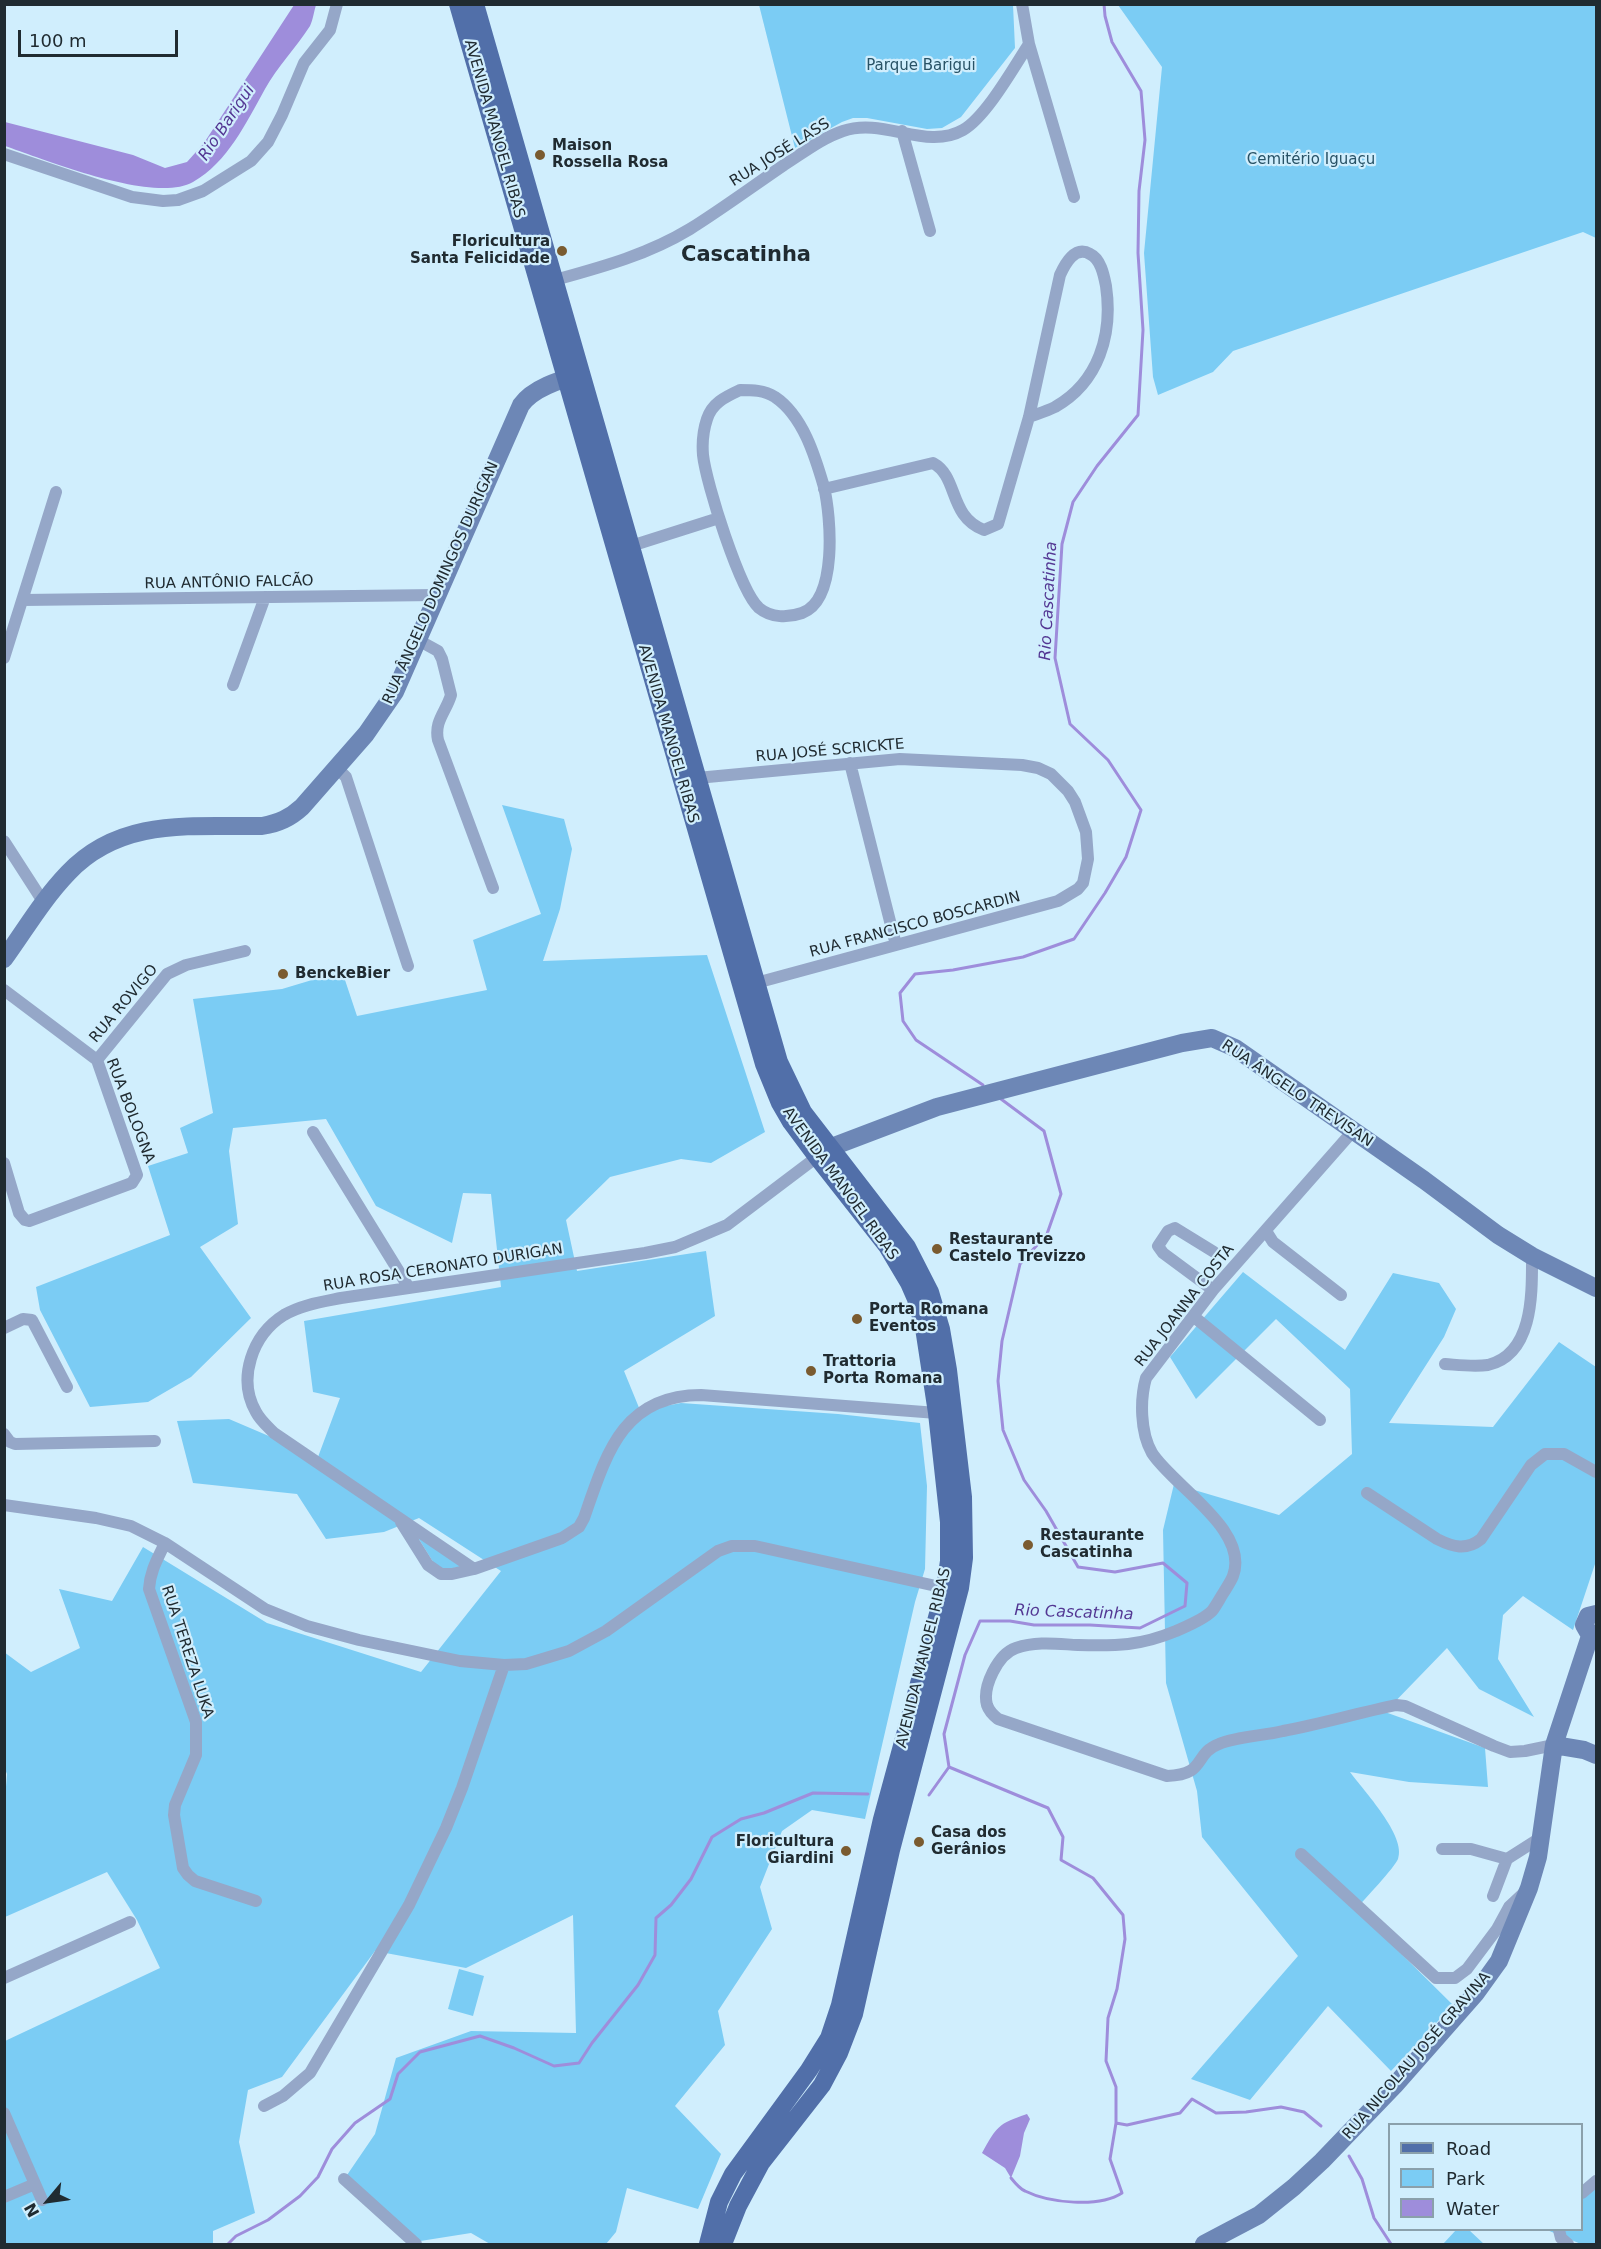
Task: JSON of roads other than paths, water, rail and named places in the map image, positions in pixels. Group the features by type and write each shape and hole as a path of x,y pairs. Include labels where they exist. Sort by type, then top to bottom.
{"main road":[{"name":"AVENIDA MANOEL RIBAS","path":"458,4 573,376 631,546 779,1062 823,1153 887,1246 909,1283 924,1328 937,1413 949,1522 949,1561 953,1588 882,1819 884,1847 854,2014 839,2053 822,2085 760,2163 738,2206 723,2244"},
{"name":"AVENIDA MANOEL RIBAS","path":"476,4 555,280 573,376 602,507 764,1064 780,1103 907,1247 930,1292 944,1347 957,1444 965,1536 896,1832 884,1847 829,2038 809,2070 733,2174 719,2202 708,2244"},
{"path":"602,507 617,538 625,545 631,546"},
{"path":"621,570 626,569 630,573 649,609"},
{"path":"674,756 687,775 697,778"},
{"path":"685,793 694,794 705,806"},
{"path":"729,947 741,973 746,979 756,983"},
{"path":"747,1008 752,1008 760,1014 773,1042"},
{"path":"937,1413 945,1416 957,1444"},
{"path":"882,1819 886,1826 896,1832"}],"street":[{"path":"4,154 132,197 164,201 178,200 216,185 261,152 276,128 304,63 330,30 337,4"},
{"path":"1022,4 1029,44 1074,197"},
{"name":"RUA JOSÉ LASS","path":"555,280 624,261 654,249 692,228 799,155 836,134 869,126 937,138 964,130 984,111 1029,44"},
{"path":"902,131 930,231"},
{"path":"824,489 933,463 940,467 959,509 974,527 984,530 992,529 998,524 1029,417 1060,275 1065,264 1073,255 1083,252 1090,254 1098,261 1104,276 1108,298 1104,347 1092,370 1070,396 1054,407 1029,417"},
{"name":"RUA ÂNGELO DOMINGOS DURIGAN","path":"4,959 62,879 82,860 110,841 164,828 274,824 292,816 302,807 338,768 387,706 521,405 532,394 573,376"},
{"path":"740,390 756,390 772,395 785,405 795,418 807,440 824,489 828,514 828,565 820,598 813,607 802,613 784,616 771,615 758,607 750,596 739,571 719,518 705,469 703,453 703,435 708,417 715,405 724,397 740,390"},
{"path":"4,658 56,492"},
{"path":"631,546 719,518"},
{"name":"RUA ANTÔNIO FALCÃO","path":"23,600 436,595"},
{"path":"233,685 265,597"},
{"path":"418,639 438,651 442,659 451,695 436,731 492,888"},
{"name":"RUA JOSÉ SCRICKTE","path":"697,778 912,759 1022,765 1051,774 1060,781 1075,802 1086,832 1088,848 1086,873 1078,889"},
{"path":"850,763 896,945"},
{"path":"338,768 346,777 408,966"},
{"path":"4,841 44,903"},
{"name":"RUA FRANCISCO BOSCARDIN","path":"756,983 1046,905 1078,889"},
{"name":"RUA ROVIGO","path":"97,1060 167,974 186,965 245,951"},
{"name":"RUA BOLOGNA","path":"4,990 97,1060 137,1170 137,1178 132,1183 35,1220 25,1220 20,1214 4,1163"},
{"name":"RUA ÂNGELO TREVISAN","path":"823,1153 930,1109 1171,1046 1212,1038 1235,1048 1424,1180 1498,1235 1532,1256 1596,1288"},
{"name":"RUA JOANNA COSTA","path":"1353,1131 1214,1290 1146,1378 1142,1392 1145,1435 1152,1452 1231,1539 1235,1558 1233,1576 1211,1611 1188,1626 1152,1641 1132,1644 1036,1643 1013,1649 1002,1656 996,1664 989,1683 986,1703 990,1712 998,1719 1167,1776 1182,1775 1192,1771 1206,1752 1222,1742 1304,1727 1396,1705 1405,1706 1510,1752 1554,1745"},
{"path":"313,1132 409,1288"},
{"name":"RUA ROSA CERONATO DURIGAN","path":"474,1569 274,1433 256,1413 247,1384 252,1354 270,1325 284,1315 320,1302 675,1247 728,1225 823,1153"},
{"path":"1214,1252 1174,1228 1168,1231 1158,1246 1163,1253 1214,1290"},
{"path":"1266,1231 1273,1242 1341,1295"},
{"path":"1445,1364 1487,1365 1500,1360 1519,1342 1527,1324 1530,1306 1532,1256"},
{"path":"1193,1316 1320,1420"},
{"path":"4,1328 23,1319 32,1320 67,1388"},
{"path":"396,1516 428,1565 441,1574 452,1574 474,1569 562,1538 579,1527 610,1450 622,1430 645,1409 670,1398 701,1395 937,1413"},
{"path":"4,1434 10,1442 15,1444 155,1441"},
{"path":"1366,1493 1437,1539 1461,1548 1473,1545 1481,1539 1531,1465 1545,1454 1564,1454 1596,1472"},
{"path":"4,1505 113,1521 148,1533 265,1609 307,1626 359,1640 449,1658 504,1665 526,1664 549,1659 588,1642 705,1560 732,1546 756,1546 953,1588"},
{"name":"RUA TEREZA LUKA","path":"165,1543 153,1568 149,1588 191,1704 197,1738 196,1755 175,1805 176,1828 183,1868 195,1881 256,1901"},
{"name":"RUA NICOLAU JOSÉ GRAVINA","path":"1204,2244 1259,2215 1294,2187 1362,2122 1476,1993 1499,1961 1529,1888 1538,1857 1554,1745 1594,1634 1586,1629 1584,1622 1588,1616 1596,1614"},
{"path":"264,2106 283,2096 309,2073 409,1905 446,1828 462,1788 504,1665"},
{"path":"1554,1745 1584,1750 1596,1755"},
{"path":"1493,1896 1507,1859 1540,1838"},
{"path":"1442,1849 1472,1849 1507,1859"},
{"path":"1301,1854 1436,1978 1455,1978 1467,1969 1497,1929 1509,1907 1529,1888"},
{"path":"4,1978 130,1922"},
{"path":"4,2113 42,2200"},
{"path":"344,2179 416,2244"},
{"path":"1583,2191 1596,2181"},
{"path":"4,2197 35,2184"},
{"path":"1559,2231 1561,2238 1568,2244"}],"water":[{"name":"Rio Barigui","path":"294,5 316,5 310,26 270,81 226,153 205,174 193,182 175,187 153,188 127,184 100,178 5,146 5,122 133,155 165,168 187,162 204,143"},
{"path":"1027,2114 1030,2119 1024,2133 1020,2156 1011,2178 1005,2168 982,2153 999,2127"}],"waterway":[{"name":"Rio Cascatinha","path":"983,1085 916,1040 903,1021 900,993 915,974 953,970 1023,957 1074,939 1126,857 1141,810 1108,760 1070,724 1055,658 1062,544 1073,502 1097,466 1138,415 1143,330 1138,253 1139,191 1145,140 1141,91 1112,42 1104,4"},
{"name":"Rio Cascatinha","path":"929,1795 949,1767 944,1734 965,1655 980,1621 1140,1628 1185,1606 1187,1583 1163,1563 1115,1572 1078,1567 1046,1511 1024,1480 1003,1430 998,1381 1002,1341 1020,1264 1047,1234 1061,1194 1044,1131 1001,1099"},
{"path":"949,1767 1048,1808 1063,1837 1061,1860 1093,1878 1123,1915 1125,1939 1117,1989 1108,2018 1106,2061 1116,2087 1116,2123 1127,2125 1180,2113 1192,2099 1216,2113 1281,2107 1304,2112 1321,2126"},
{"name":"Rio Cascatinha","path":"228,2244 236,2236 268,2220 300,2196 318,2177 332,2149 355,2123 390,2099 398,2074 420,2052 480,2036 554,2066 579,2063 638,1985 655,1955 656,1918 671,1905 691,1879 712,1837 741,1819 764,1813 813,1793 868,1794"},
{"path":"1011,2178 1025,2191 1060,2201 1101,2201 1122,2193 1110,2159 1116,2123"},
{"path":"1349,2156 1362,2179 1374,2218 1391,2244"}],"place":[{"name":"Maison Rossella Rosa","path":"540,155"},
{"name":"Floricultura Santa Felicidade","path":"562,251"},
{"name":"BenckeBier","path":"283,974"},
{"name":"Restaurante Castelo Trevizzo","path":"937,1249"},
{"name":"Porta Romana Eventos","path":"857,1319"},
{"name":"Trattoria Porta Romana","path":"811,1371"},
{"name":"Restaurante Cascatinha","path":"1028,1545"},
{"name":"Casa dos Gerânios","path":"919,1842"},
{"name":"Floricultura Giardini","path":"846,1851"}],"district":[{"name":"Cascatinha","path":"746,256"}],"park label":[{"name":"Parque Barigui","path":"921,66"},
{"name":"Cemitério Iguaçu","path":"1311,160"}]}
